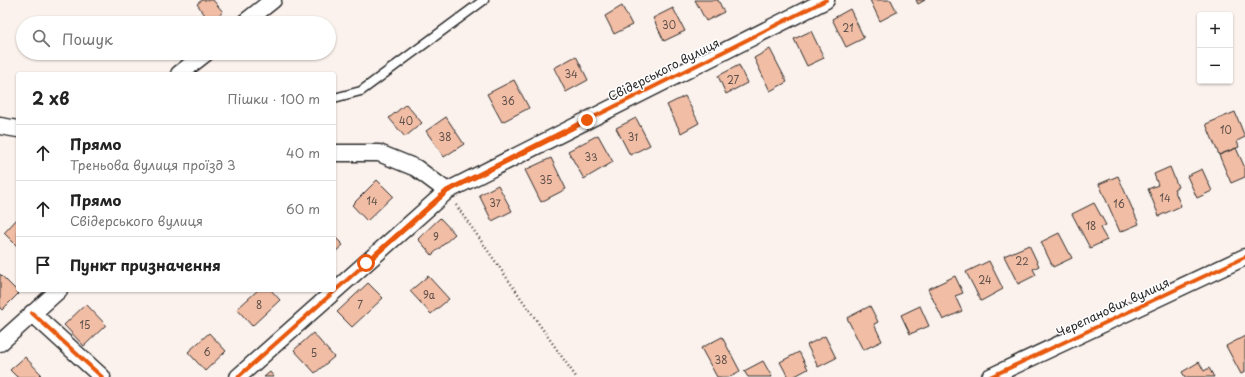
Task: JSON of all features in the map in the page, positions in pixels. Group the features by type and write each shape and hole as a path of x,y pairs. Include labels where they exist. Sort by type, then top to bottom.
{"street":[{"path":"253,16 273,0"},
{"name":"Свiдерського вулиця","path":"336,290 447,191 826,0"},
{"path":"182,72 197,60"},
{"path":"0,126 16,129"},
{"path":"336,152 379,153 416,168 447,191"},
{"name":"Черепанових вулиця","path":"990,377 1245,258"},
{"path":"0,343 57,292"},
{"name":"Свiдерського вулиця","path":"238,377 334,292"},
{"path":"32,313 102,377"}],"lane":[{"path":"336,97 361,91 484,0"}],"path":[{"path":"447,191 576,377"}],"building":[{"path":"202,0 213,0 223,12 218,16 206,16 197,4"},
{"path":"695,0 718,0 724,12 706,21"},
{"path":"870,0 891,0 897,12 880,21"},
{"path":"916,0 925,0 918,4"},
{"path":"622,6 632,25 614,34 605,16"},
{"path":"673,8 685,31 664,41 653,18"},
{"path":"850,9 864,38 846,47 832,19"},
{"path":"811,31 824,58 807,66 794,39"},
{"path":"770,49 787,82 770,91 754,58"},
{"path":"576,56 588,80 566,92 554,68"},
{"path":"739,65 747,83 726,94 718,76"},
{"path":"514,80 529,108 502,122 487,94"},
{"path":"685,96 699,123 681,133 667,105"},
{"path":"406,104 422,123 405,137 389,118"},
{"path":"1235,112 1245,137 1237,141 1239,147 1219,155 1206,124"},
{"path":"446,117 464,144 444,157 426,131"},
{"path":"636,118 650,145 630,155 616,128"},
{"path":"598,135 613,162 584,179 568,151"},
{"path":"1236,148 1245,168 1245,177 1231,183 1219,155"},
{"path":"551,158 566,189 541,202 525,170"},
{"path":"1170,167 1178,187 1174,189 1181,206 1159,216 1148,189 1158,185 1154,174"},
{"path":"1202,169 1212,191 1197,198 1187,176"},
{"path":"1118,176 1139,224 1120,232 1099,184"},
{"path":"377,180 393,196 367,221 352,205"},
{"path":"498,185 512,211 492,221 479,195"},
{"path":"1094,203 1106,225 1100,228 1107,240 1090,248 1072,214"},
{"path":"440,218 455,234 432,255 418,239"},
{"path":"16,220 16,245 4,233"},
{"path":"1059,233 1072,258 1053,267 1041,242"},
{"path":"336,238 343,245 336,251"},
{"path":"1029,245 1039,266 1033,269 1036,275 1018,284 1004,256"},
{"path":"989,261 1003,289 981,301 966,272"},
{"path":"0,274 16,290 16,292 19,293 2,310 0,308"},
{"path":"428,276 449,299 431,314 410,291"},
{"path":"955,276 963,293 955,296 962,311 943,320 928,289"},
{"path":"368,283 383,298 352,327 337,312"},
{"path":"256,292 273,292 280,300 252,326 237,309"},
{"path":"86,304 106,325 84,346 64,325"},
{"path":"870,306 878,322 874,324 882,341 863,350 847,318"},
{"path":"920,306 929,326 910,334 901,315"},
{"path":"209,333 226,351 205,371 188,352"},
{"path":"313,333 334,357 315,373 294,350"},
{"path":"825,336 836,358 818,367 807,345"},
{"path":"1245,336 1245,372 1241,374 1226,346"},
{"path":"722,337 740,371 729,377 717,377 701,348"},
{"path":"799,352 808,369 793,377 788,377 780,362"},
{"path":"25,357 41,374 38,377 17,377 10,370"},
{"path":"763,361 772,377 748,377 744,371"},
{"path":"1199,362 1204,371 1209,368 1214,377 1185,377 1182,372"},
{"path":"270,372 274,377 264,377"}],"cycle path":[{"path":"336,290 447,191 826,0"},
{"path":"990,377 1245,257"},
{"path":"238,377 334,292"},
{"path":"32,313 102,377"}],"route":[{"path":"366,263 447,191 587,120"}]}
